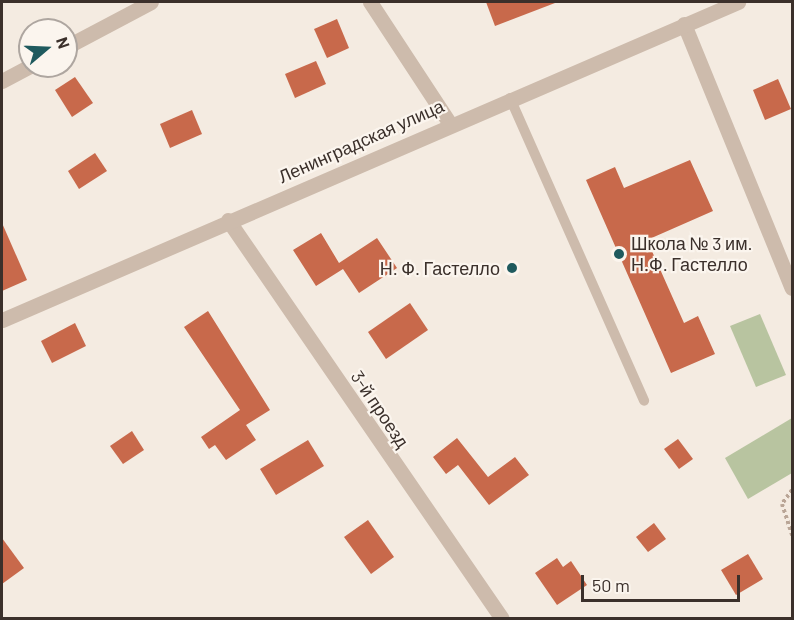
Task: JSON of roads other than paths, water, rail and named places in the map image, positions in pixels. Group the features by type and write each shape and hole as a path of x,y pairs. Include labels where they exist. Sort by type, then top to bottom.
{"street":[{"path":"78,41 151,2"},
{"path":"370,2 450,124"},
{"name":"Ленинградская улица","path":"2,320 510,98 738,2"},
{"path":"684,24 792,288"},
{"path":"2,81 18,72"},
{"name":"3-й проезд","path":"228,220 502,618"}],"lane":[{"path":"510,98 644,401"}],"place":[{"name":"Школа № 3 им. Н.Ф. Гастелло","path":"619,254"},
{"name":"Н. Ф. Гастелло","path":"512,268"}]}
